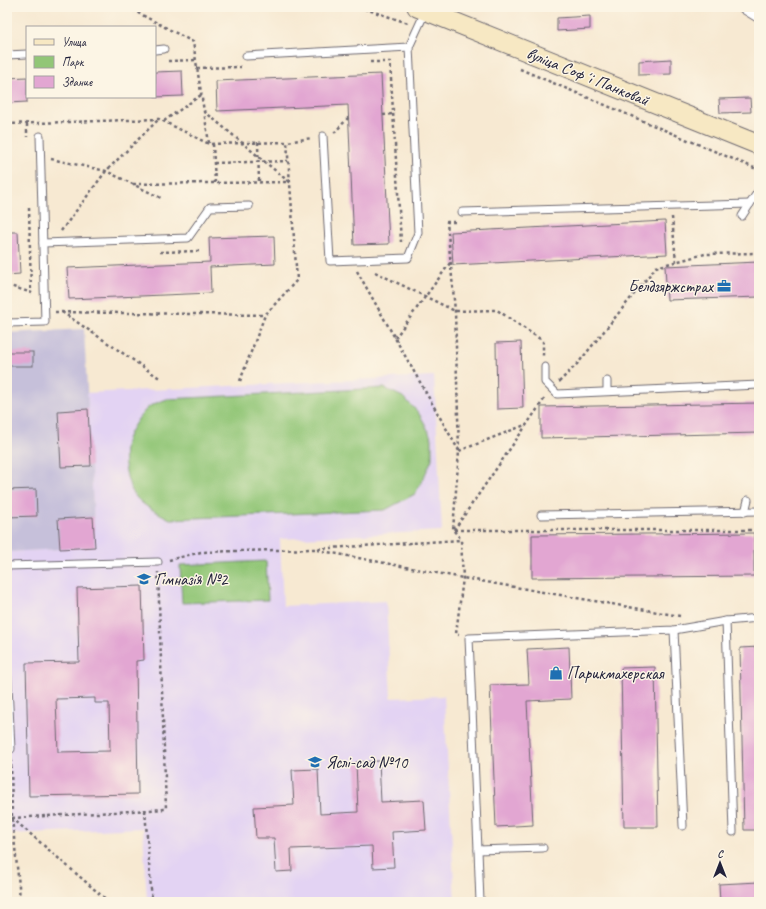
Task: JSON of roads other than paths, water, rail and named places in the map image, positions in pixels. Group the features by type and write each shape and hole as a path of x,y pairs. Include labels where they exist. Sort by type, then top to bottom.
{"main road":[{"name":"вуліца Софʼі Панковай","path":"421,15 759,145"}],"street":[{"path":"746,7 759,15"}],"lane":[{"path":"323,136 330,261 408,258 418,233 409,47 421,15"},
{"path":"246,56 409,47"},
{"path":"156,50 164,49"},
{"path":"7,55 26,54"},
{"path":"7,323 45,322 40,136"},
{"path":"742,216 759,190"},
{"path":"462,212 750,204"},
{"path":"43,243 188,238 210,207 250,206"},
{"path":"545,367 545,382 557,394 759,385"},
{"path":"607,382 607,392"},
{"path":"745,512 748,500"},
{"path":"541,515 759,511"},
{"path":"7,566 158,562"},
{"path":"480,902 469,638 674,630 726,621 759,618"},
{"path":"726,621 733,832"},
{"path":"674,630 683,826"},
{"path":"7,664 11,749"},
{"path":"478,850 543,848"}],"place":[{"name":"Белдзяржстрах","path":"724,286"},
{"name":"Гімназія №2","path":"144,579"},
{"name":"Парикмахерская","path":"556,673"},
{"name":"Яслі-сад №10","path":"315,762"}]}
